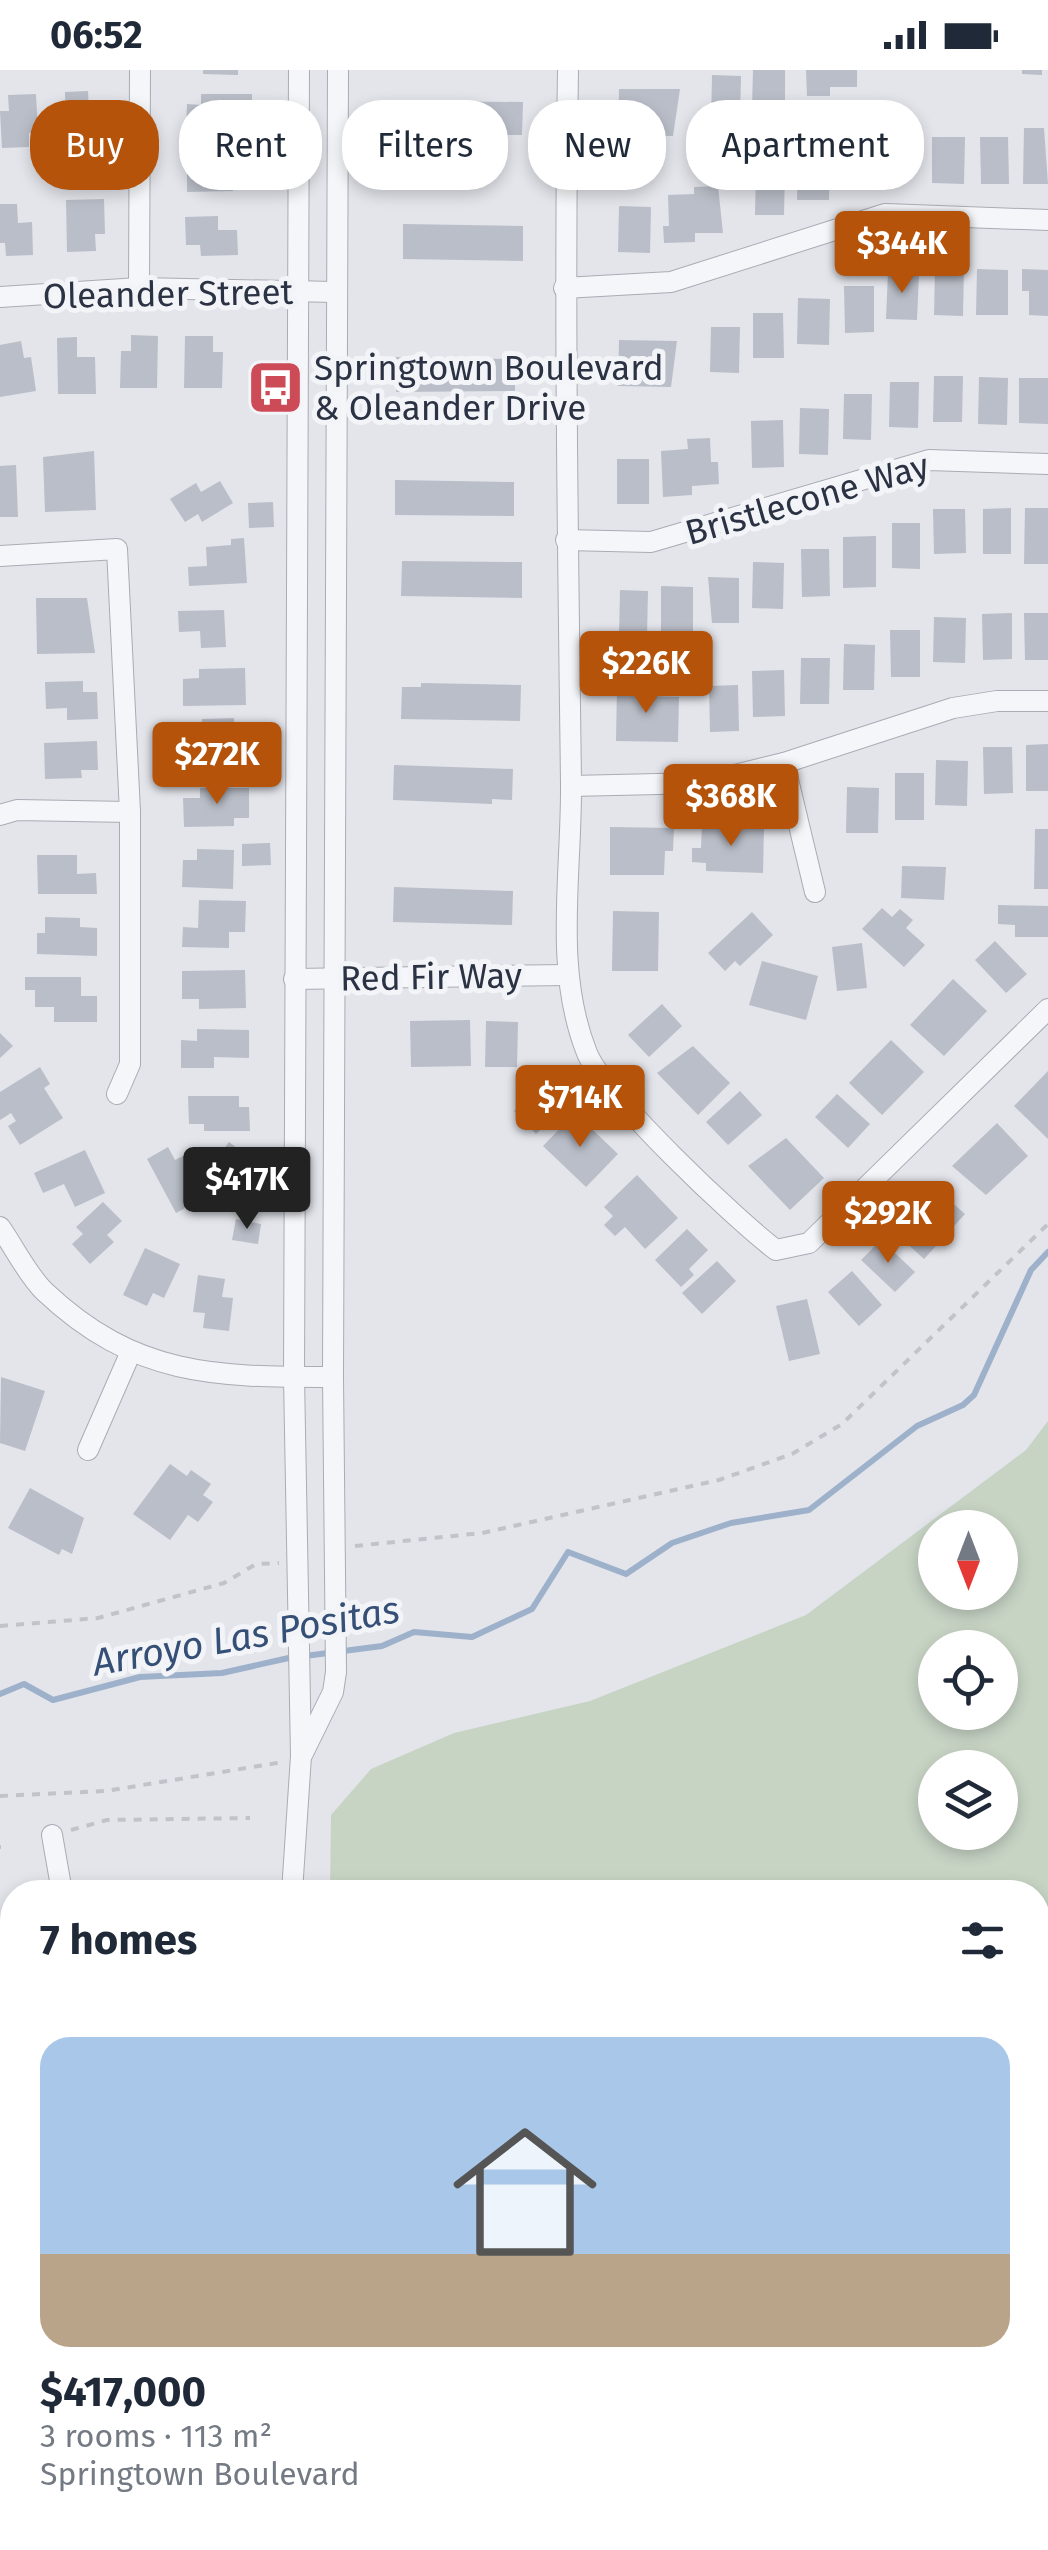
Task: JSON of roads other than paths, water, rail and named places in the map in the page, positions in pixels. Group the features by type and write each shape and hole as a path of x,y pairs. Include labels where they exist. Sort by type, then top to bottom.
{"street":[{"path":"138,288 140,70"},
{"path":"293,1880 301,1756 296,1674 294,1376 299,70"},
{"path":"301,1756 333,1692 336,1672 332,1376 338,70"},
{"path":"568,70 564,288 571,786 567,976 574,1018 590,1060 693,1174 761,1239 776,1250 792,1249 809,1243 1048,1009"},
{"path":"564,288 671,282 885,214 1048,220"},
{"name":"Oleander Street","path":"0,297 138,288 335,292"},
{"name":"Bristlecone Way","path":"566,540 652,542 928,460 1048,464"},
{"path":"0,556 117,549 130,812 130,1064 117,1094"},
{"path":"571,786 702,783 784,763 953,708 997,701 1048,701"},
{"path":"784,763 815,892"},
{"path":"0,815 16,810 130,812"},
{"name":"Red Fir Way","path":"294,979 567,976"},
{"path":"0,1227 43,1290 130,1354 204,1374 332,1376"},
{"path":"88,1450 130,1354"},
{"path":"52,1835 60,1880"}],"waterway":[{"name":"Arroyo Las Positas","path":"305,1656 382,1646 414,1632 472,1637 532,1609 568,1552 626,1574 672,1543 731,1523 809,1510 917,1426 963,1405 974,1395 1031,1270 1048,1252"},
{"name":"Arroyo Las Positas","path":"0,1694 24,1684 53,1700 140,1677 222,1673 293,1657"}],"place":[{"name":"Springtown Boulevard & Oleander Drive","path":"275,388"}]}
